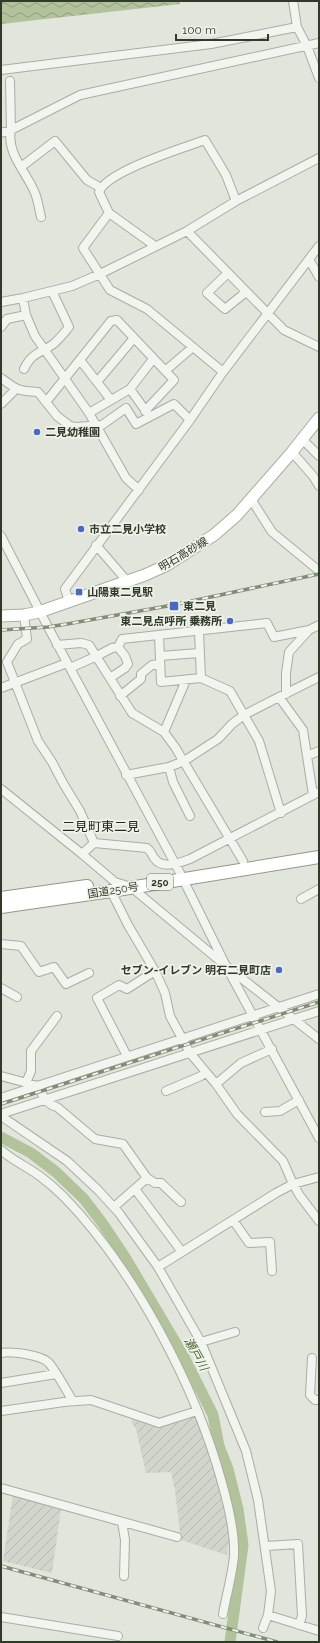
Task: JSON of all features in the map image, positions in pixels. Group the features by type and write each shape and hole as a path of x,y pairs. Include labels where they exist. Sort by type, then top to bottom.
{"highway":[{"name":"国道250号","path":"1,907 113,886 179,871 319,850"},
{"name":"国道250号","path":"1,898 113,886 131,887 179,871 319,857"}],"main road":[{"name":"明石高砂線","path":"1,616 24,615 39,612 167,565 208,539 237,515 292,452 319,418"}],"street":[{"path":"293,1 297,27 307,46 319,78"},
{"path":"1,70 211,44 297,27"},
{"path":"1,133 11,130 80,95 319,44"},
{"path":"10,80 10,138 14,154 36,194 41,217"},
{"path":"155,246 109,213 99,192 100,188 112,178 136,166 205,140 226,175 236,201"},
{"path":"21,167 55,141 87,180 100,188"},
{"path":"1,302 72,286 100,274 187,231 236,201 319,158"},
{"path":"109,213 83,248 110,290 147,309 223,372"},
{"path":"187,231 284,330 319,347"},
{"path":"69,601 65,589 96,545 139,490 190,420 223,372 319,246"},
{"path":"309,260 319,277"},
{"path":"228,273 207,293 225,309 246,292"},
{"path":"24,370 29,359 36,353 53,345 69,327 52,291"},
{"path":"23,298 26,315 35,336 90,413 126,478 139,490"},
{"path":"1,327 7,319 26,315"},
{"path":"1,378 21,391 38,392 57,416 70,426 76,427 102,424 126,408 136,424 147,414 174,380 117,320 111,321 46,402"},
{"path":"97,382 134,338"},
{"path":"165,371 193,347"},
{"path":"90,413 130,389 153,359"},
{"path":"80,360 111,400"},
{"path":"1,404 16,389"},
{"path":"130,389 147,414"},
{"path":"147,414 174,404 190,420"},
{"path":"302,439 319,456"},
{"path":"292,452 316,474 319,486"},
{"path":"251,499 272,532 318,570"},
{"path":"1,536 39,612 179,871 226,966 319,1138"},
{"path":"96,545 127,580"},
{"path":"24,615 27,639 18,644 7,662 38,741 52,762 80,811 94,843"},
{"path":"118,647 122,639 267,623 274,637 309,630 319,625"},
{"path":"179,871 190,859 281,813 316,793 307,756 303,730 283,696 289,652 309,630"},
{"path":"199,631 201,678"},
{"path":"159,635 161,682 201,678 230,692 259,741 281,813"},
{"path":"57,645 81,643 89,645 132,713 164,732 184,761 243,861"},
{"path":"1,688 69,666 97,656 112,648 118,647"},
{"path":"110,678 125,668 128,664 126,656 118,647"},
{"path":"120,696 142,679 141,674 160,660 199,653"},
{"path":"126,775 169,767 184,761 218,739 232,724 244,715 319,677"},
{"path":"164,732 186,680"},
{"path":"307,756 319,751"},
{"path":"169,767 174,782 190,816"},
{"path":"1,789 82,854 113,886 128,925 155,971 164,993 170,1016 190,1053 216,1084 237,1114 283,1161 300,1196 319,1220"},
{"path":"82,854 94,843 147,848 151,851 155,859 164,865 179,871"},
{"path":"131,887 226,966 319,1039"},
{"path":"300,899 319,889"},
{"path":"1,944 21,946 39,972 54,967 66,984 89,973"},
{"path":"127,1056 97,998 119,985 127,989 155,971"},
{"path":"1,988 17,997"},
{"path":"1,1098 319,994"},
{"path":"1,1115 319,1011"},
{"path":"26,1083 31,1071 31,1051 57,1016"},
{"path":"216,1084 241,1063 272,1049"},
{"path":"166,1091 201,1076 206,1072"},
{"path":"1,1076 38,1086 45,1100 50,1105 57,1107 95,1139 123,1144 147,1178 155,1183 161,1183 181,1202"},
{"path":"57,1107 63,1099 86,1091"},
{"path":"265,1112 280,1111 299,1100"},
{"path":"1,1115 67,1160 87,1178 114,1207 158,1267 201,1342 246,1451 258,1500 266,1546 271,1591 268,1615 263,1628"},
{"path":"1,1150 7,1156 41,1177 64,1197 101,1241 124,1272 156,1324 197,1411 217,1466 226,1499 231,1523 234,1555 222,1614"},
{"path":"158,1267 293,1184 319,1177"},
{"path":"114,1207 147,1178"},
{"path":"135,1189 182,1252"},
{"path":"233,1220 249,1243 270,1242 272,1271"},
{"path":"201,1342 235,1332"},
{"path":"1,1354 8,1352 28,1355 48,1362 73,1401"},
{"path":"312,1358 315,1372 310,1395 315,1400 319,1400"},
{"path":"1,1383 56,1374"},
{"path":"1,1411 91,1400 159,1423 197,1411"},
{"path":"1,1488 177,1537"},
{"path":"122,1522 125,1540 124,1576"},
{"path":"266,1546 298,1544 302,1616 299,1625"},
{"path":"268,1615 319,1631"},
{"path":"1,1617 118,1636"}],"shaded area":[{"path":"196,1415 215,1464 227,1518 229,1541 227,1555 181,1540 171,1472 146,1473 136,1429 131,1422 133,1418 151,1424"},
{"path":"13,1495 61,1509 52,1573 3,1561"}],"water":[{"path":"1,1 179,1 180,4 1,24"}],"waterway":[{"name":"瀬戸川","path":"1,1137 31,1153 56,1172 84,1199 125,1257 183,1355 213,1415 219,1446 228,1469 238,1509 243,1545 230,1642"}],"railway":[{"path":"1,630 48,627 67,624 173,605 319,574"},
{"path":"1,1104 319,1002"},
{"path":"1,1566 277,1642"}],"place":[{"name":"二見幼稚園","path":"37,432"},
{"name":"市立二見小学校","path":"81,529"},
{"name":"山陽東二見駅","path":"79,592"},
{"name":"東二見","path":"174,606"},
{"name":"東二見点呼所 乗務所","path":"230,621"},
{"name":"セブン-イレブン 明石二見町店","path":"279,970"}],"district":[{"name":"二見町東二見","path":"101,826"}]}
